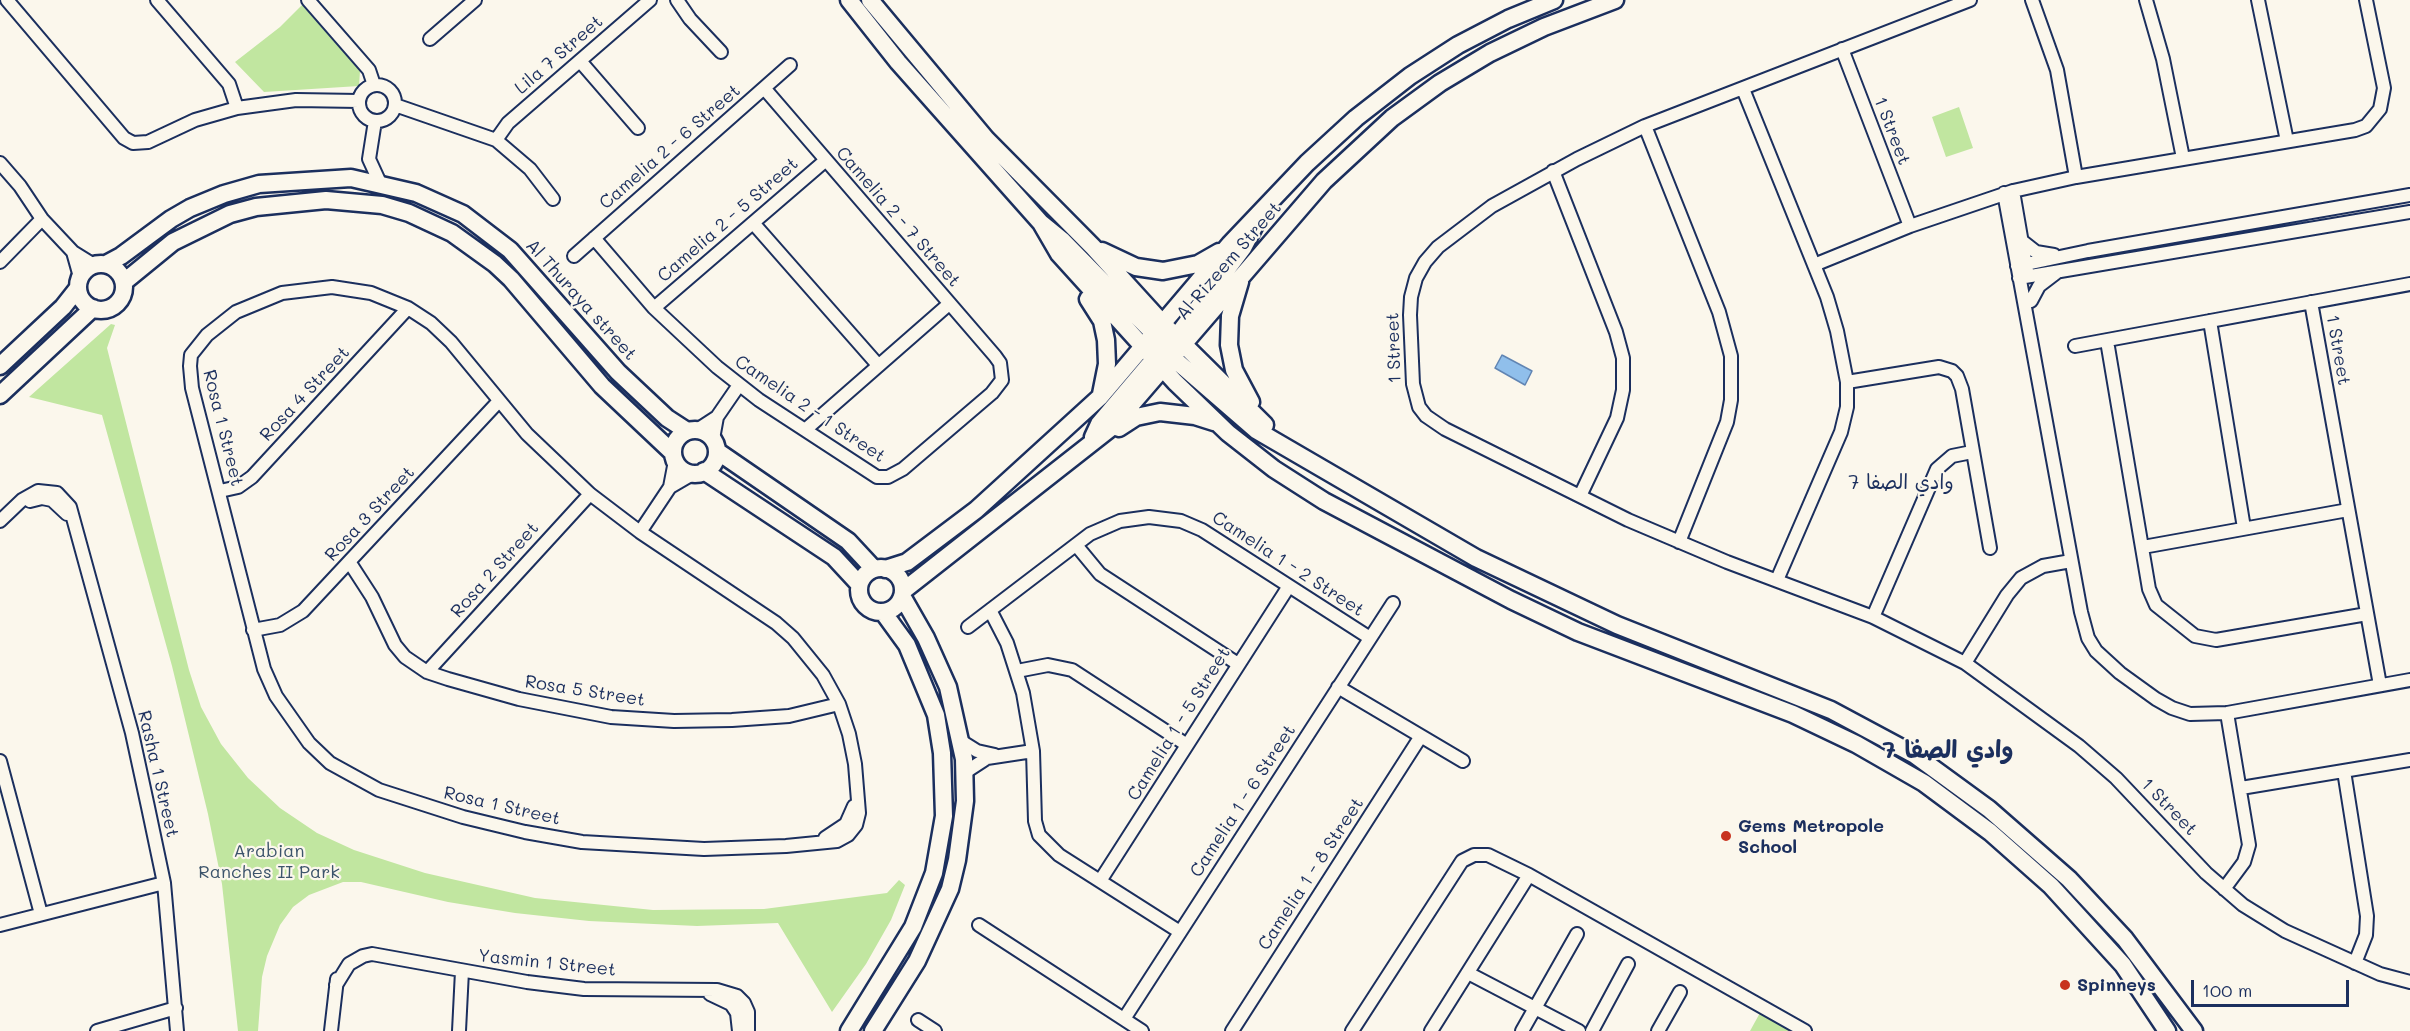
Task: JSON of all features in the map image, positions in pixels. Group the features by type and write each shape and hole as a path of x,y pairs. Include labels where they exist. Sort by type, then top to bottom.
{"street":[{"path":"7,0 117,129 128,141 138,144 195,120 237,108 296,100 359,101"},
{"path":"157,0 229,84 237,108"},
{"path":"308,0 369,70 374,85"},
{"name":"Lila 7 Street","path":"496,140 508,123 650,0"},
{"path":"677,0 690,19 721,52"},
{"path":"849,0 898,62 1041,224 1063,241 1164,348 1256,430 1285,445 1405,519 1533,587 1617,626 1831,710 1915,755 1989,809 2069,879 2125,939 2194,1031"},
{"path":"870,0 979,131 1094,247 1217,424 1274,469 1324,501 1510,600 1578,632 1802,718 1856,744 1924,783 1990,832 2051,886 2123,965 2167,1031"},
{"name":"Al Rizeem Street","path":"1164,348 1230,244 1332,138 1410,76 1483,31 1554,0"},
{"name":"Al Rizeem Street","path":"880,569 902,566 976,510 1100,397 1164,348 1244,272 1347,157 1414,101 1490,53 1524,36 1615,0"},
{"name":"1 Street","path":"1970,0 1645,126 1553,171 1492,206 1438,247 1425,262 1416,278 1411,297 1413,384 1419,406 1435,423 1580,496 1679,542 1873,617 1965,663 2079,746 2116,778 2224,889 2285,931 2390,978 2410,982"},
{"path":"2032,0 2057,70 2076,177"},
{"path":"2146,0 2163,58 2183,158"},
{"path":"2258,0 2287,141"},
{"path":"1814,265 1910,226 2008,192 2076,177 2355,130 2366,126 2380,109 2384,99 2383,76 2366,0"},
{"path":"430,39 466,3"},
{"name":"1 Street","path":"1842,49 1910,226"},
{"path":"580,61 638,128"},
{"name":"Camelia 2 - 6 Street","path":"574,256 790,66"},
{"path":"374,85 381,85 392,92 395,105 386,119 375,121 365,116 359,101 364,90 374,85"},
{"name":"Camelia 2 - 7 Street","path":"764,88 995,356 1002,371 1002,380 992,393 903,469 883,478"},
{"path":"1743,89 1836,325 1847,382 1847,407 1841,432 1776,580"},
{"path":"395,105 496,140 530,169 553,199"},
{"path":"375,121 369,159 380,183"},
{"path":"1645,126 1719,312 1731,356 1732,389 1727,422 1679,542"},
{"path":"351,178 369,159"},
{"name":"Camelia 2 - 5 Street","path":"654,308 826,160"},
{"path":"0,163 20,186 42,219 73,252 118,270 124,282 124,290 117,304 110,308 93,308 82,300 73,252"},
{"path":"1553,171 1616,332 1623,367 1623,390 1617,418 1580,496"},
{"name":"Al Thuraya street","path":"100,264 121,256 171,219 224,194 259,184 351,178 380,183 443,204 488,232 525,265 618,372 667,418 692,430"},
{"path":"2008,192 2022,241 2022,271 2031,301 2040,353 2037,365"},
{"path":"2008,192 2022,271 2032,355 2037,365 2071,561 2088,638 2107,662 2172,708 2190,714 2228,713 2410,680"},
{"path":"2022,271 2064,255 2410,195"},
{"path":"124,282 173,242 230,214 255,207 326,200 382,205 409,213 452,233 503,272 602,386 674,457 685,471 699,472 834,557 859,584"},
{"path":"2022,271 2059,272 2410,212"},
{"path":"1090,446 1099,424 1164,348 1243,248 1258,215"},
{"path":"0,262 42,219"},
{"path":"754,224 879,365"},
{"path":"1041,224 1044,242 1050,254 1092,303 1102,321 1107,364 1100,397"},
{"name":"Camelia 2 - 1 Street","path":"594,238 654,308 739,385 871,475 883,478"},
{"path":"2022,241 2041,254 2064,255"},
{"path":"1094,247 1136,267 1163,271 1198,264 1230,244"},
{"path":"0,366 63,307 79,282 100,264"},
{"path":"1244,272 1230,316 1230,357 1245,395 1285,445"},
{"path":"2031,301 2039,286 2059,272"},
{"name":"1 Street","path":"2075,346 2410,284"},
{"name":"Rosa 1 Street","path":"332,287 370,293 408,308 430,323 451,342 499,401 542,450 590,494 640,532 785,630 823,675 838,704 853,752 856,793 846,824 834,834 815,842 786,846 704,849 582,842 463,817 379,790 330,763 291,721 264,669 253,630 190,377 191,355 207,334 236,312 259,301 307,289 332,287"},
{"name":"1 Street","path":"2311,302 2380,685"},
{"path":"805,430 949,304"},
{"path":"0,395 93,308"},
{"name":"Rosa 4 Street","path":"220,491 238,487 252,477 408,308"},
{"path":"2210,321 2244,528"},
{"path":"2107,340 2149,589 2156,605 2186,630 2205,639 2227,639 2367,614"},
{"path":"1847,382 1939,367 1952,371 1960,382 1990,548"},
{"path":"640,532 670,487 676,440 717,417 739,385"},
{"name":"Rosa 3 Street","path":"253,630 273,627 292,619 350,563 499,401"},
{"path":"880,569 865,575 859,584 859,595 863,604 872,611 883,612 893,609 902,594 961,545 1090,446 1136,417 1148,414 1183,414 1217,424"},
{"path":"670,487 712,465 717,417"},
{"path":"692,430 848,541 880,569 898,577 902,594 926,638 948,687 961,741 964,773 962,826 950,889 917,961 873,1031"},
{"path":"1873,617 1937,469 1952,456 1972,452"},
{"name":"Rasha 1 Street","path":"0,521 29,494 48,490 65,499 70,507 132,733 164,883 177,1031"},
{"name":"Rosa 2 Street","path":"427,672 590,494"},
{"path":"976,510 988,525"},
{"path":"2143,547 2348,510"},
{"name":"Camelia 1 - 2 Street","path":"968,627 1090,534 1120,521 1149,518 1181,521 1202,530 1370,638"},
{"path":"950,530 961,545"},
{"path":"1076,545 1100,574 1238,664"},
{"path":"1965,663 2007,595 2021,578 2043,566 2071,561"},
{"name":"Rosa 5 Street","path":"350,563 372,597 395,645 405,657 427,672 519,699 611,717 675,721 789,716 838,704"},
{"name":"Camelia 1 - 5 Street","path":"1100,880 1289,586"},
{"name":"Camelia 1 - 6 Street","path":"1124,1019 1393,603"},
{"path":"990,610 1017,671 1033,751 1035,821 1039,835 1047,846 1059,855 1180,932"},
{"path":"849,1031 913,927 934,873 944,816 942,753 936,716 907,645 883,612"},
{"path":"1017,671 1048,665 1072,670 1187,745"},
{"path":"1338,687 1462,761"},
{"path":"2224,889 2244,862 2249,845 2228,713"},
{"name":"Camelia 1 - 8 Street","path":"1232,1031 1421,736"},
{"path":"961,741 977,751 996,755"},
{"path":"964,773 979,762 996,755 1033,751"},
{"path":"2241,788 2410,760"},
{"path":"0,761 41,914"},
{"path":"2344,771 2367,916 2366,935 2355,963"},
{"path":"1352,1031 1462,861 1474,855 1488,855 1529,876 1805,1031"},
{"path":"1431,1031 1529,876"},
{"path":"0,925 164,883"},
{"path":"980,926 1142,1031"},
{"path":"1522,1031 1577,934"},
{"name":"Yasmin 1 Street","path":"331,1031 339,967 352,953 369,949 462,971 584,988 728,992 737,996 748,1012 748,1031"},
{"path":"1592,1031 1628,964"},
{"path":"459,1031 462,971"},
{"path":"1468,972 1579,1031"},
{"name":"Yasmin 1 Street","path":"700,991 731,1004 737,1013 739,1031"},
{"path":"1658,1031 1680,992"},
{"path":"98,1031 176,1008"},
{"path":"918,1020 935,1031"}],"green space":[{"path":"302,5 360,71 359,86 264,92 235,62 280,27"},
{"path":"1959,107 1973,148 1946,157 1932,117"},
{"name":"Arabian Ranches II Park","path":"111,324 115,325 107,348 189,670 201,707 221,744 248,778 280,808 317,833 354,850 425,873 535,898 653,910 764,909 887,893 899,880 905,885 891,920 866,964 832,1012 778,923 697,926 589,921 515,913 448,902 361,882 343,882 309,895 293,907 280,925 267,956 262,977 258,1031 238,1031 222,884 208,814 172,666 102,415 29,397"},
{"path":"1761,1011 1798,1031 1750,1031"}],"water":[{"path":"1502,355 1532,371 1525,385 1495,368"}],"place":[{"name":"Gems Metropole School","path":"1726,836"},
{"name":"Spinneys","path":"2065,985"}],"district":[{"name":"وادي الصفا 7","path":"1901,483"},
{"name":"وادي الصفا 7","path":"1948,751"}]}
